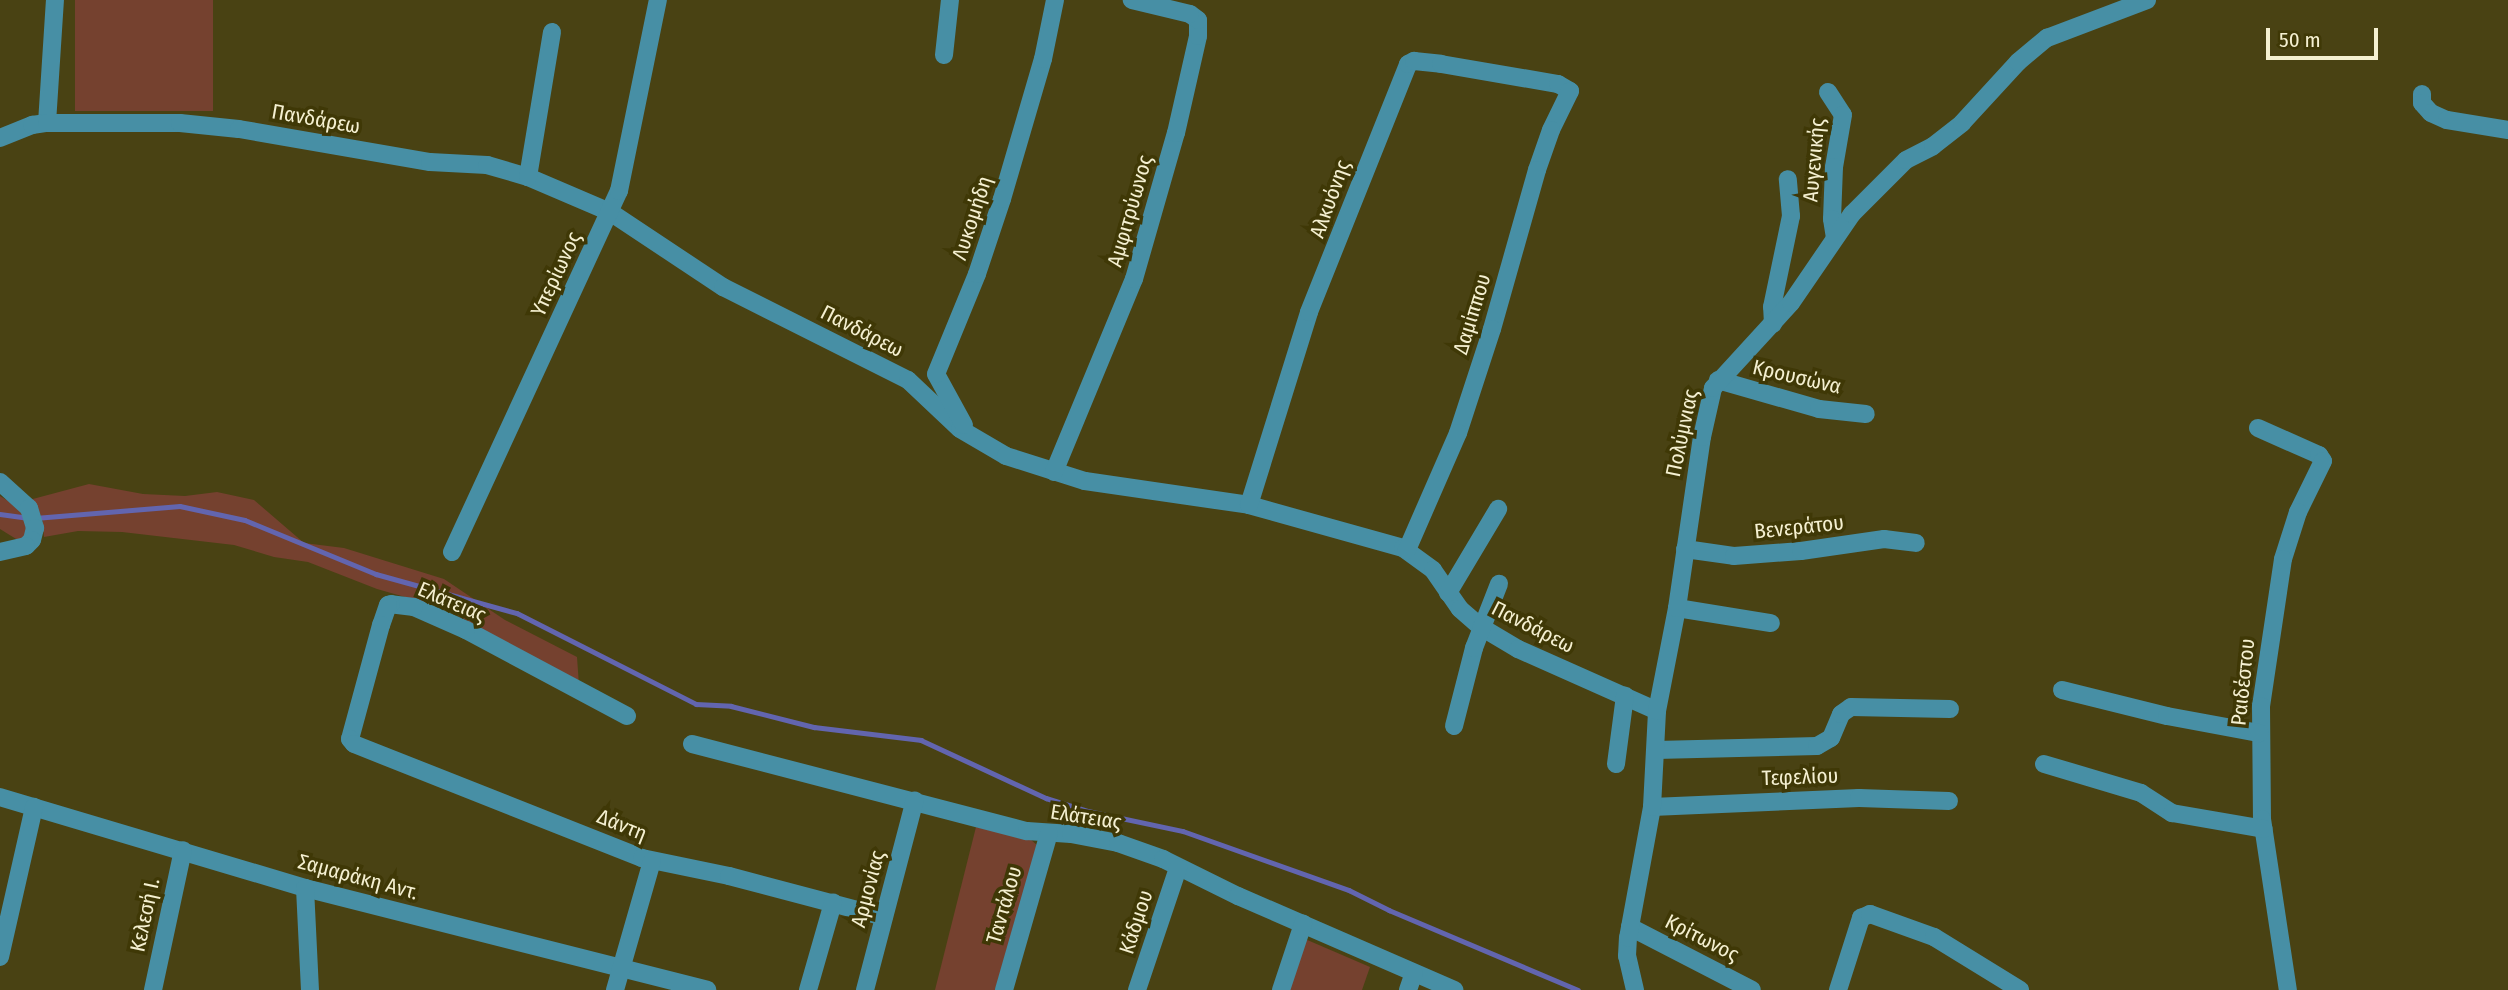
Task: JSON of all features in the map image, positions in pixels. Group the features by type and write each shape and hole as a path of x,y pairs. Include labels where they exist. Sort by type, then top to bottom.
{"street":[{"path":"47,123 55,0"},
{"name":"Υπερίωνος","path":"452,552 610,212 624,173 658,0"},
{"path":"944,55 950,0"},
{"name":"Λυκομήδη","path":"972,437 936,374 978,274 1002,199 1042,59 1055,0"},
{"name":"Αμφιτρύωνος","path":"1054,472 1134,279 1176,133 1198,36 1198,20 1190,14 1132,0"},
{"name":"Πολύμνιας","path":"1636,989 1627,956 1652,807 1657,711 1677,608 1707,407 1718,380 1773,324 1852,214 1906,160 1933,146 1962,123 2032,49 2065,30 2147,0"},
{"path":"528,177 552,32"},
{"name":"Αλκυόνης","path":"1249,505 1310,312 1408,64 1414,61 1441,64 1567,88"},
{"name":"Δαμίππου","path":"1407,550 1458,433 1492,330 1537,170 1551,130 1570,91 1567,88"},
{"name":"Αυγενικής","path":"1828,92 1843,115 1834,167 1832,219 1835,237"},
{"path":"2422,94 2422,103 2431,113 2447,120 2508,130"},
{"name":"Πανδάρεω","path":"0,138 32,125 47,123 169,122 216,126 430,162 487,165 528,177 610,212 723,287 908,380 972,437 1006,456 1054,472 1106,484 1249,505 1407,550 1433,570 1460,609 1480,627 1518,649 1657,711"},
{"path":"1773,324 1772,307 1791,216 1788,179"},
{"name":"Κρουσώνα","path":"1718,380 1819,410 1866,414"},
{"name":"Ραιδέστου","path":"2258,428 2319,455 2323,461 2298,512 2283,559 2264,675 2259,733 2264,829 2288,990"},
{"path":"0,482 27,505 35,523 34,536 28,545 0,552"},
{"path":"1448,593 1499,509"},
{"name":"Βενεράτου","path":"1685,550 1734,556 1801,551 1884,539 1916,543"},
{"path":"1454,726 1480,627 1499,584"},
{"name":"Ελάτειας","path":"354,744 350,739 353,727 381,625 388,605 391,604 414,607 448,622 627,716"},
{"path":"1677,608 1771,624"},
{"path":"2062,690 2166,716 2259,733"},
{"path":"1616,764 1625,696"},
{"path":"1656,750 1817,746 1831,738 1841,714 1851,707 1950,709"},
{"name":"Δάντη","path":"354,744 652,861 729,876 884,916"},
{"name":"Ελάτειας","path":"692,744 1027,831 1118,843 1163,859 1303,924 1411,981 1454,990"},
{"path":"2044,764 2141,793 2172,813 2264,829"},
{"name":"Σαμαράκη Αντ.","path":"0,797 305,888 707,990"},
{"name":"Τεφελίου","path":"1652,807 1859,798 1949,801"},
{"name":"Αρμονίας","path":"865,990 915,800"},
{"path":"0,957 34,807"},
{"name":"Ταντάλου","path":"1004,990 1049,832"},
{"name":"Κελεσή Ι.","path":"153,990 183,850"},
{"path":"615,990 652,861"},
{"name":"Κάδμου","path":"1138,990 1178,868"},
{"path":"305,888 310,990"},
{"path":"808,990 833,903"},
{"path":"1838,990 1859,923 1863,916 1870,914 1934,937 2020,990"},
{"path":"1281,990 1303,924"},
{"name":"Κρίτωνος","path":"1630,927 1752,990"}],"shaded area":[{"path":"75,0 213,0 213,111 75,111"},
{"path":"89,484 143,494 185,496 217,492 254,500 304,543 344,548 444,579 505,620 577,657 579,685 447,609 377,589 308,562 274,557 234,545 122,532 78,531 44,537 42,517 29,500"},
{"path":"0,496 23,510 30,532 21,542 0,529"},
{"path":"976,827 1030,839 1038,846 995,990 935,990"},
{"path":"1305,939 1370,967 1362,990 1288,990"}],"waterway":[{"path":"35,518 180,506 245,520 376,574 517,613 696,704 731,706 814,727 921,740 1046,798 1088,811 1183,831 1349,890 1389,910 1578,990"},
{"path":"0,514 27,518"}]}
